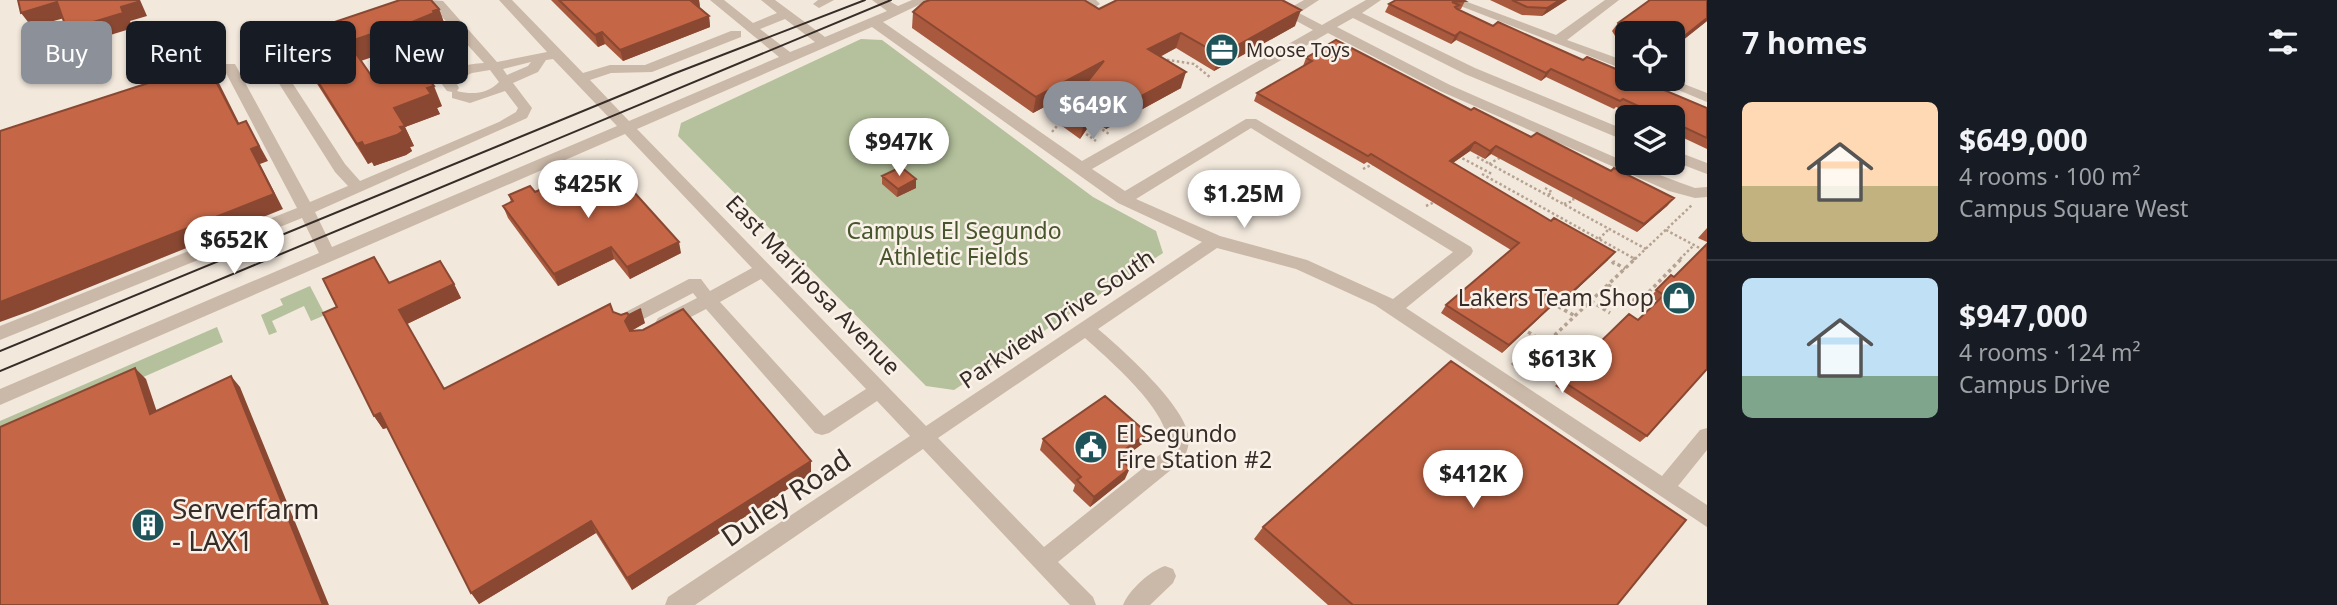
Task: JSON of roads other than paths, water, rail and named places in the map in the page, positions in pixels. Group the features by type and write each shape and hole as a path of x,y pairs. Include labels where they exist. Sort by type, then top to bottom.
{"street":[{"name":"East Mariposa Avenue","path":"505,0 626,129 927,437 1085,605"},
{"path":"767,0 825,43"},
{"path":"878,0 897,12"},
{"path":"0,397 923,0"},
{"path":"1266,0 1445,88 1675,187 1695,193 1707,192"},
{"path":"1290,13 1313,0"},
{"path":"1080,169 1375,0"},
{"path":"1451,0 1615,62"},
{"path":"1557,41 1613,0"},
{"path":"0,333 306,210 358,188 522,115 525,108 507,83 439,4 432,3 285,52 273,63 340,168 358,188"},
{"path":"720,3 789,58"},
{"path":"1353,13 1470,71 1615,132"},
{"path":"751,28 787,14"},
{"path":"874,22 1124,199 1215,241 1301,264 1341,280 1394,308 1707,517"},
{"path":"580,79 610,69 647,69 736,34"},
{"path":"540,59 533,69 514,76 498,91 481,98 462,98 448,83 454,75 484,65 504,65 525,58 540,59 555,54"},
{"path":"226,68 230,67 329,257"},
{"path":"1685,89 1707,98"},
{"path":"1124,199 1251,122 1465,251 1394,308"},
{"path":"1685,160 1707,169"},
{"name":"Parkview Drive South","path":"927,437 1215,241"},
{"path":"651,330 764,270"},
{"path":"626,320 695,284 822,427 880,390"},
{"path":"1043,561 1176,454 1179,437 1174,422 1120,358 1086,329"},
{"path":"1664,488 1707,436"},
{"name":"Duley Road","path":"676,605 927,437"},
{"path":"1134,605 1165,576"}],"tram line":[{"path":"0,351 673,74 865,0"},
{"path":"0,371 891,0"}],"place":[{"name":"Moose Toys","path":"1222,50"},
{"name":"Lakers Team Shop","path":"1679,298"},
{"name":"El Segundo Fire Station #2","path":"1091,447"},
{"name":"Serverfarm - LAX1","path":"148,525"}],"park label":[{"name":"Campus El Segundo Athletic Fields","path":"954,244"}]}
